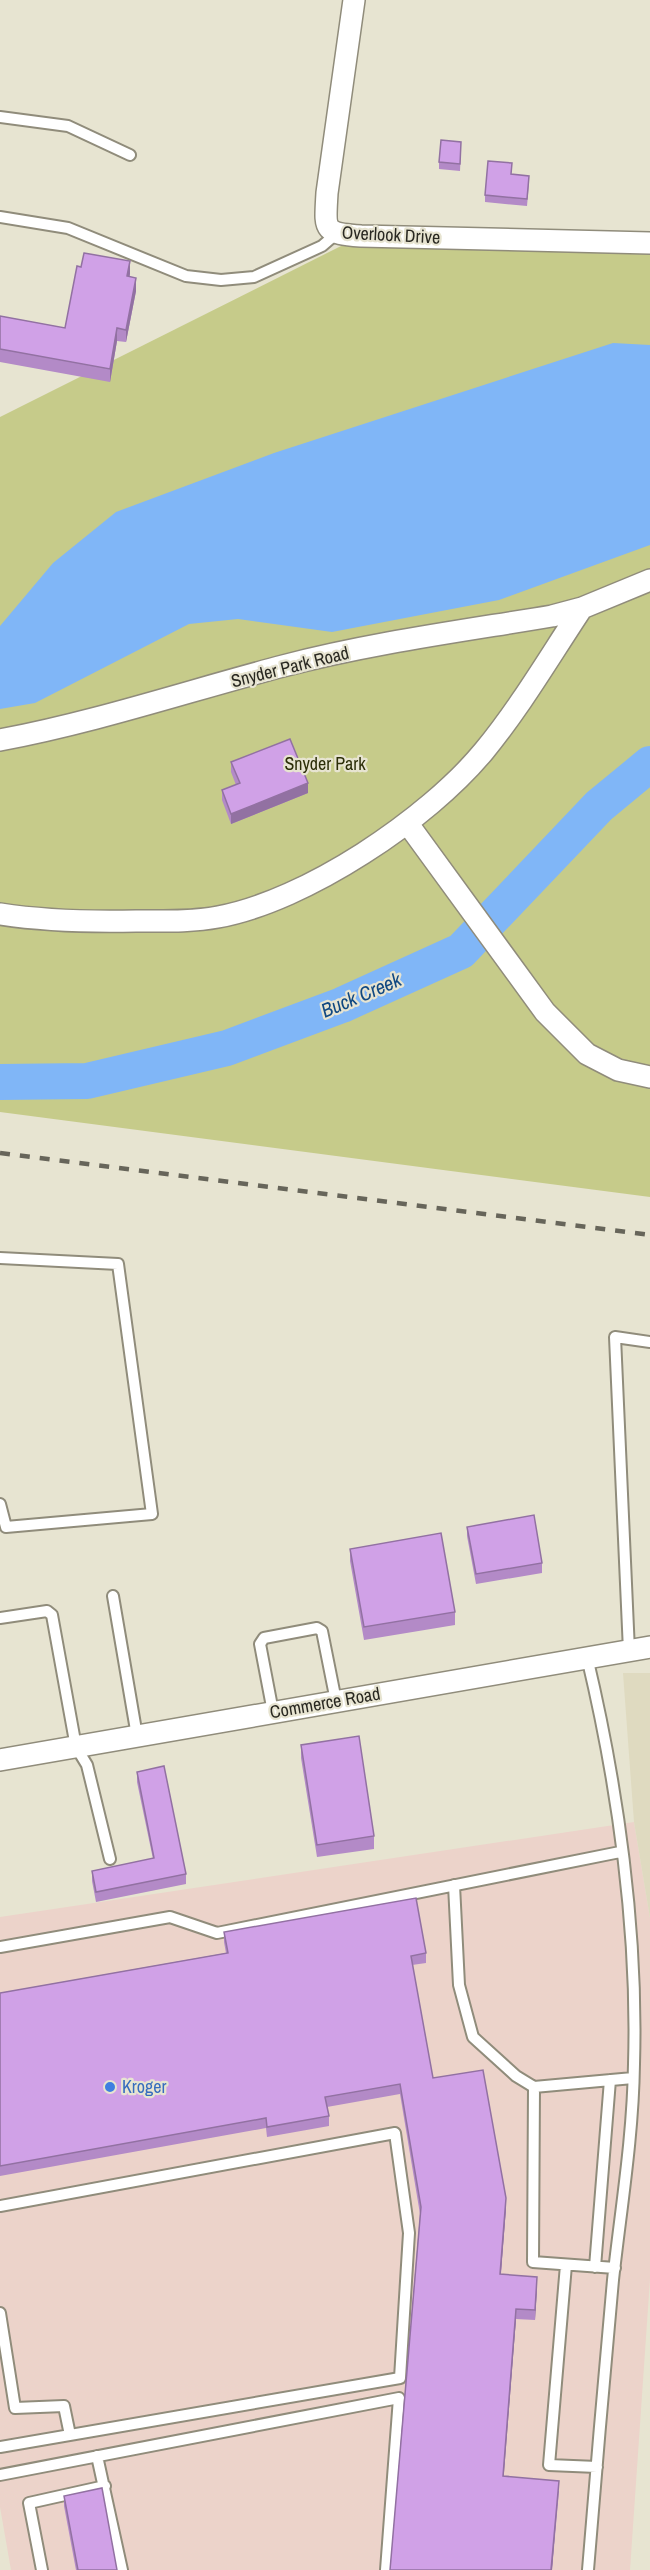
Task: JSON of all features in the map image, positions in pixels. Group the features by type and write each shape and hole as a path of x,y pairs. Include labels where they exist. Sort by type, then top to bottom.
{"street":[{"name":"Overlook Drive","path":"354,0 327,193 325,223 328,230 336,234 650,243"},
{"name":"Snyder Park Road","path":"0,740 92,719 285,666 582,608 650,580"},
{"path":"0,914 86,922 174,921 217,918 253,908 289,894 408,824 447,791 483,752 515,712 582,608"},
{"path":"408,824 545,1012 587,1054 618,1070 650,1077"},
{"name":"Commerce Road","path":"0,1760 640,1649"}],"lane":[{"path":"0,117 68,126 130,155"},
{"path":"0,218 68,228 186,276 221,279 254,277 322,246 336,234"},
{"path":"0,1258 118,1264 152,1514 6,1527 0,1504"},
{"path":"640,1649 615,1337 650,1342"},
{"path":"113,1596 137,1736"},
{"path":"0,1618 47,1611 52,1615 76,1747 87,1765 110,1859"},
{"path":"273,1712 260,1644 264,1638 317,1628 322,1632 336,1701"},
{"path":"587,1657 599,1708 620,1852 633,1991 633,2078 629,2145 615,2268 588,2570"},
{"path":"0,1947 170,1917 217,1934 620,1852"},
{"path":"454,1885 459,1985 474,2037 516,2076 534,2087 633,2078"},
{"path":"595,2267 610,2080"},
{"path":"534,2087 533,2262 615,2268"},
{"path":"0,2206 395,2133 409,2233 386,2570"},
{"path":"566,2265 549,2464 597,2467"},
{"path":"0,2313 15,2408 64,2406 70,2434"},
{"path":"0,2447 400,2378"},
{"path":"0,2475 399,2398"},
{"path":"97,2456 122,2570"},
{"path":"42,2570 29,2503 105,2486"}],"shaded area":[{"path":"623,1673 650,1673 650,1918 634,1822"},
{"path":"634,1822 650,1918 650,2279 630,2570 11,2570 0,2507 0,1917"}],"green space":[{"name":"Snyder Park","path":"361,236 650,244 650,1197 0,1112 0,417"}],"water":[{"path":"613,343 650,345 650,545 499,600 332,632 238,619 189,624 35,703 0,709 0,626 53,563 116,512 274,453"}],"building":[{"path":"441,140 461,142 460,164 439,162"},
{"path":"488,161 512,163 511,174 529,176 527,199 485,195"},
{"path":"84,253 130,261 127,276 136,278 126,330 117,328 110,369 0,349 0,316 65,328 77,266 81,267"},
{"path":"290,739 308,783 231,814 222,790 240,783 231,762"},
{"path":"534,1515 542,1563 476,1574 467,1527"},
{"path":"441,1533 455,1612 364,1627 350,1549"},
{"path":"359,1736 374,1836 317,1845 301,1745"},
{"path":"164,1766 186,1874 96,1892 92,1871 154,1858 137,1772"},
{"path":"416,1898 426,1953 411,1956 433,2078 483,2070 506,2198 500,2274 537,2277 535,2310 516,2309 503,2476 559,2481 551,2570 390,2570 421,2207 400,2084 325,2097 329,2116 267,2127 266,2118 0,2166 0,1993 228,1953 224,1932"},
{"path":"102,2488 117,2570 78,2570 64,2496"}],"waterway":[{"name":"Buck Creek","path":"0,1082 87,1081 227,1048 342,1005 461,951 599,806 650,764"}],"railway":[{"path":"0,1153 650,1235"}],"place":[{"name":"Kroger","path":"110,2087"}]}
